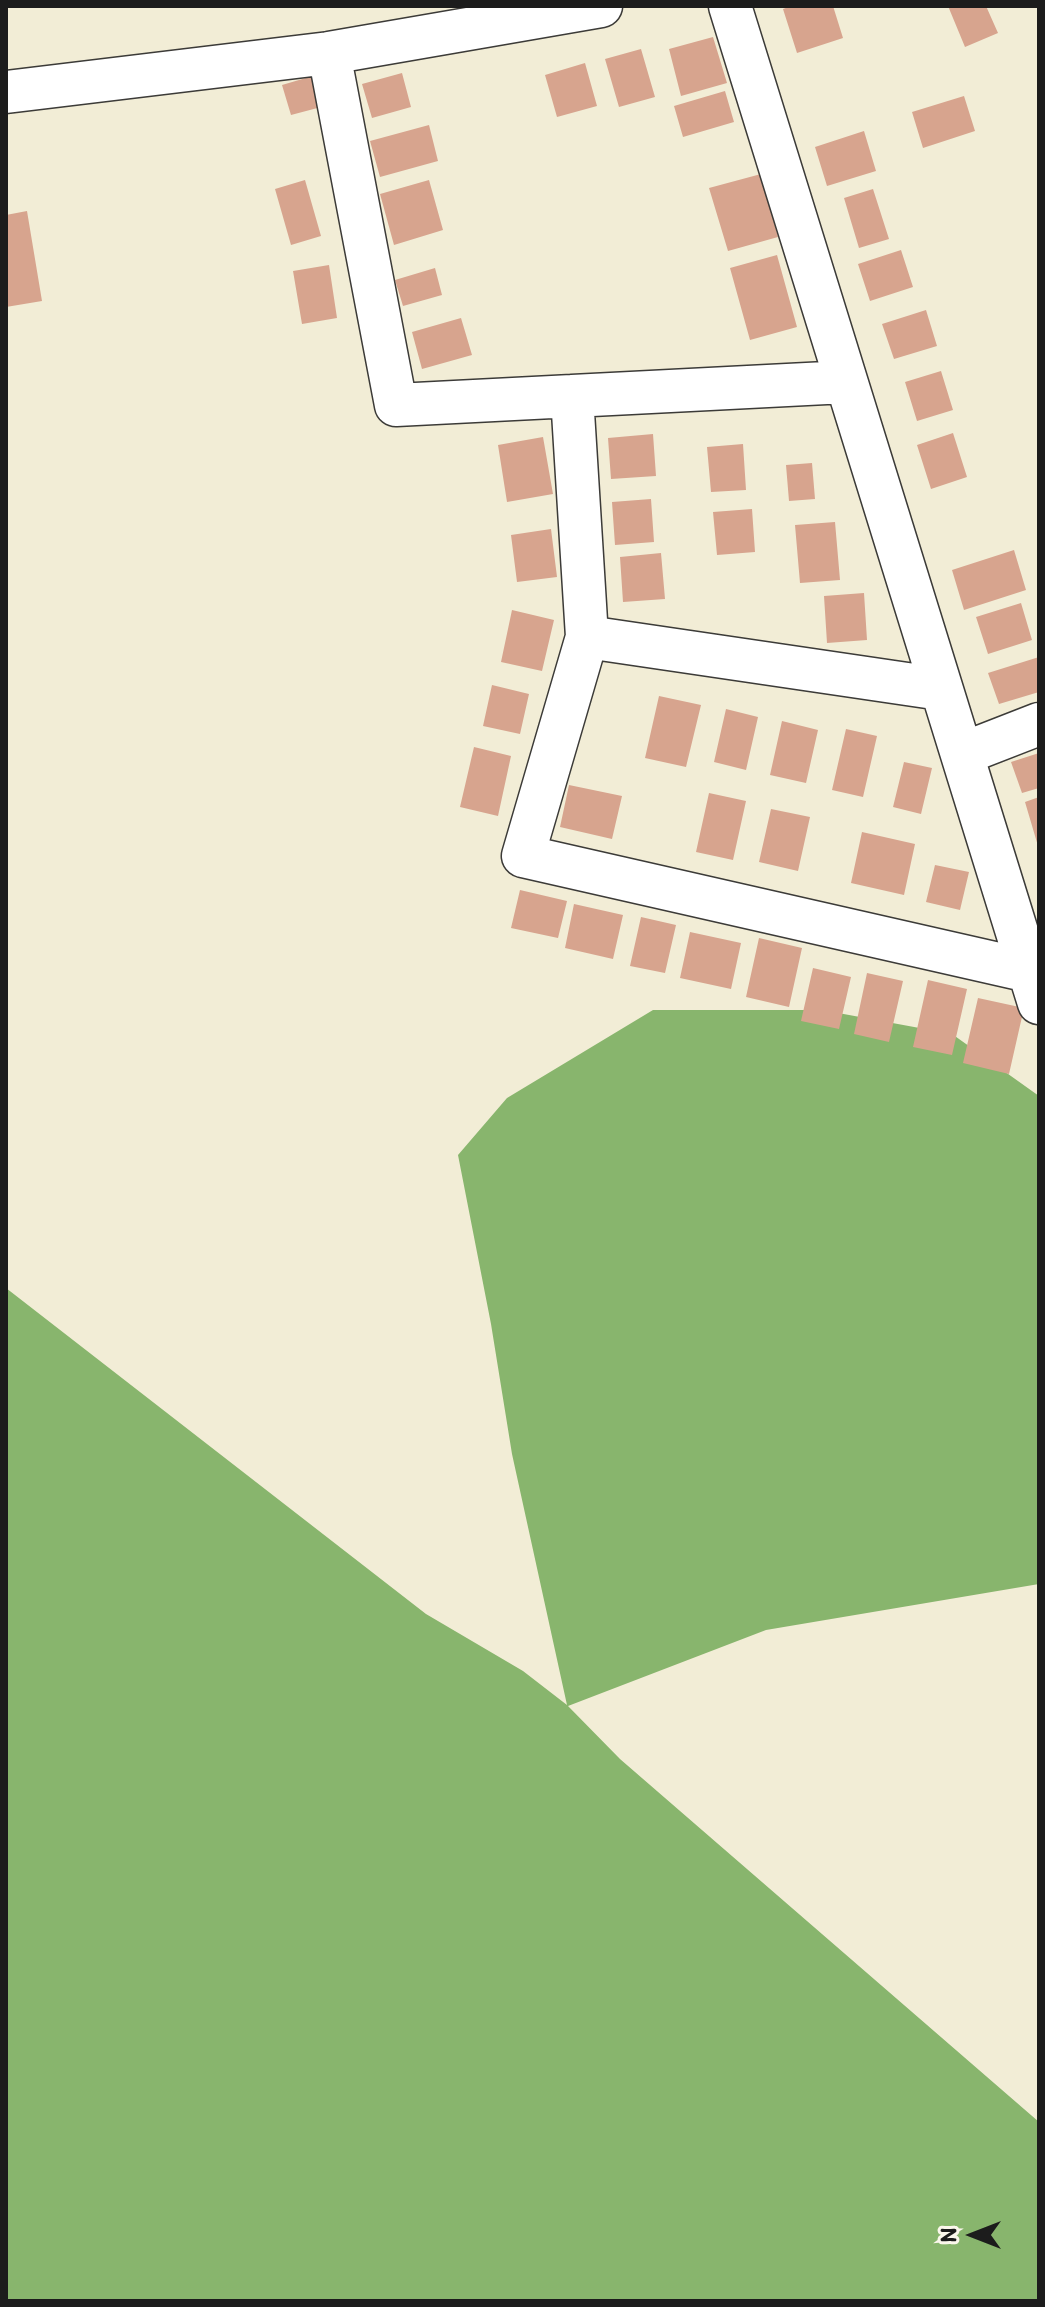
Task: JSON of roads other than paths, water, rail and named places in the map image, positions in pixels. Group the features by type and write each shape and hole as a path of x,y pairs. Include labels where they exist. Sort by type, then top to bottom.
{"street":[{"path":"6,92 329,53 601,6"},
{"path":"730,6 1034,987"},
{"path":"329,53 396,405 846,382"},
{"path":"572,396 587,637 523,856 1034,987"},
{"path":"587,637 941,689"},
{"path":"962,754 1039,724"}]}
